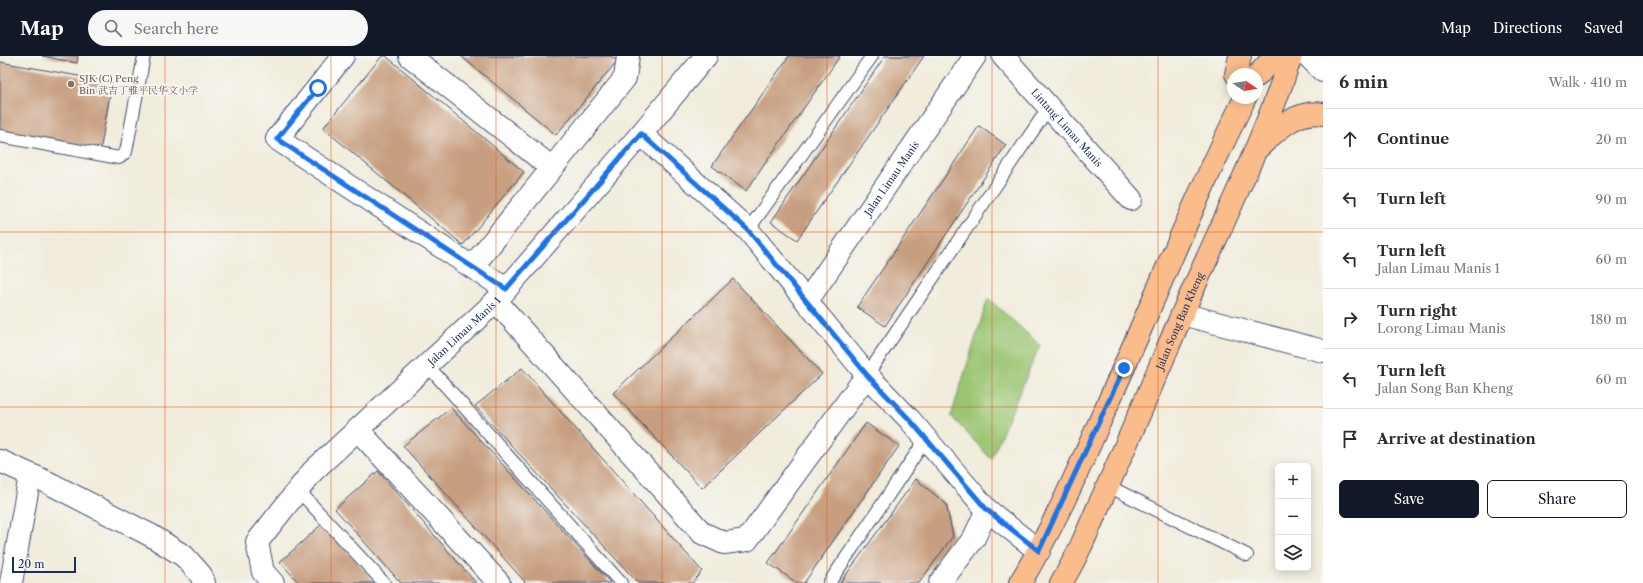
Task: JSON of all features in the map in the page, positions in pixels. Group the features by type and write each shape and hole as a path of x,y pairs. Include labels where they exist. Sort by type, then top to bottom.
{"main road":[{"path":"1237,68 1240,56"},
{"path":"1263,69 1275,56"},
{"name":"Jalan Song Ban Kheng","path":"1061,583 1070,569 1108,486 1182,314 1255,151 1279,92 1291,56"},
{"path":"1215,157 1228,104"},
{"path":"1020,583 1039,551 1118,382 1215,157 1242,104"},
{"path":"1255,151 1282,125 1299,117 1319,113 1323,114"}],"street":[{"path":"343,56 277,139 472,267 501,295 702,533 724,543 747,540 867,375"},
{"path":"410,56 552,168"},
{"path":"472,267 625,78 628,56"},
{"name":"Jalan Limau Manis","path":"807,301 976,56"},
{"name":"Lintang Limau Manis","path":"1003,56 1131,199"},
{"path":"1308,56 1323,71"},
{"name":"Jalan Limau Manis 1","path":"273,583 262,572 257,542 313,471 501,295 641,134 701,58"},
{"path":"641,134 748,230 807,301 826,327 987,510 1039,551"},
{"path":"1182,314 1323,351"},
{"path":"358,430 499,583"},
{"path":"0,461 152,536 184,556 201,575 204,583"},
{"path":"11,583 30,475"},
{"path":"940,583 974,538 987,510"}],"lane":[{"path":"0,136 119,158 126,152 144,56"},
{"path":"748,230 872,56"},
{"path":"867,375 1049,107"},
{"path":"427,365 621,583"},
{"path":"829,583 926,439"},
{"path":"1108,486 1247,555"},
{"path":"298,490 384,583"}],"green space":[{"path":"988,298 1040,345 991,459 951,416"}],"building":[{"path":"42,56 78,56 77,63"},
{"path":"382,56 386,56 524,172 463,245 323,128"},
{"path":"461,56 611,56 617,61 556,135"},
{"path":"789,56 840,56 746,191 712,166"},
{"path":"885,56 924,56 797,240 771,222"},
{"path":"0,62 112,82 100,152 0,134"},
{"path":"979,126 1006,145 885,326 857,307"},
{"path":"733,279 822,374 702,488 613,393"},
{"path":"522,368 702,571 692,583 638,583 475,406"},
{"path":"451,408 610,583 526,583 403,446"},
{"path":"866,423 899,446 804,583 797,583 768,563"},
{"path":"378,471 476,583 401,583 335,509"},
{"path":"916,479 946,504 953,536 919,583 840,583"},
{"path":"323,523 376,583 299,583 280,562"}],"place":[{"name":"SJK (C) Peng Bin 武吉丁雅平民华文小学","path":"71,84"}],"route":[{"path":"318,88 277,139 506,289 641,134 748,230 807,301 826,327 867,375 910,420 987,510 1039,551 1124,368"}]}
